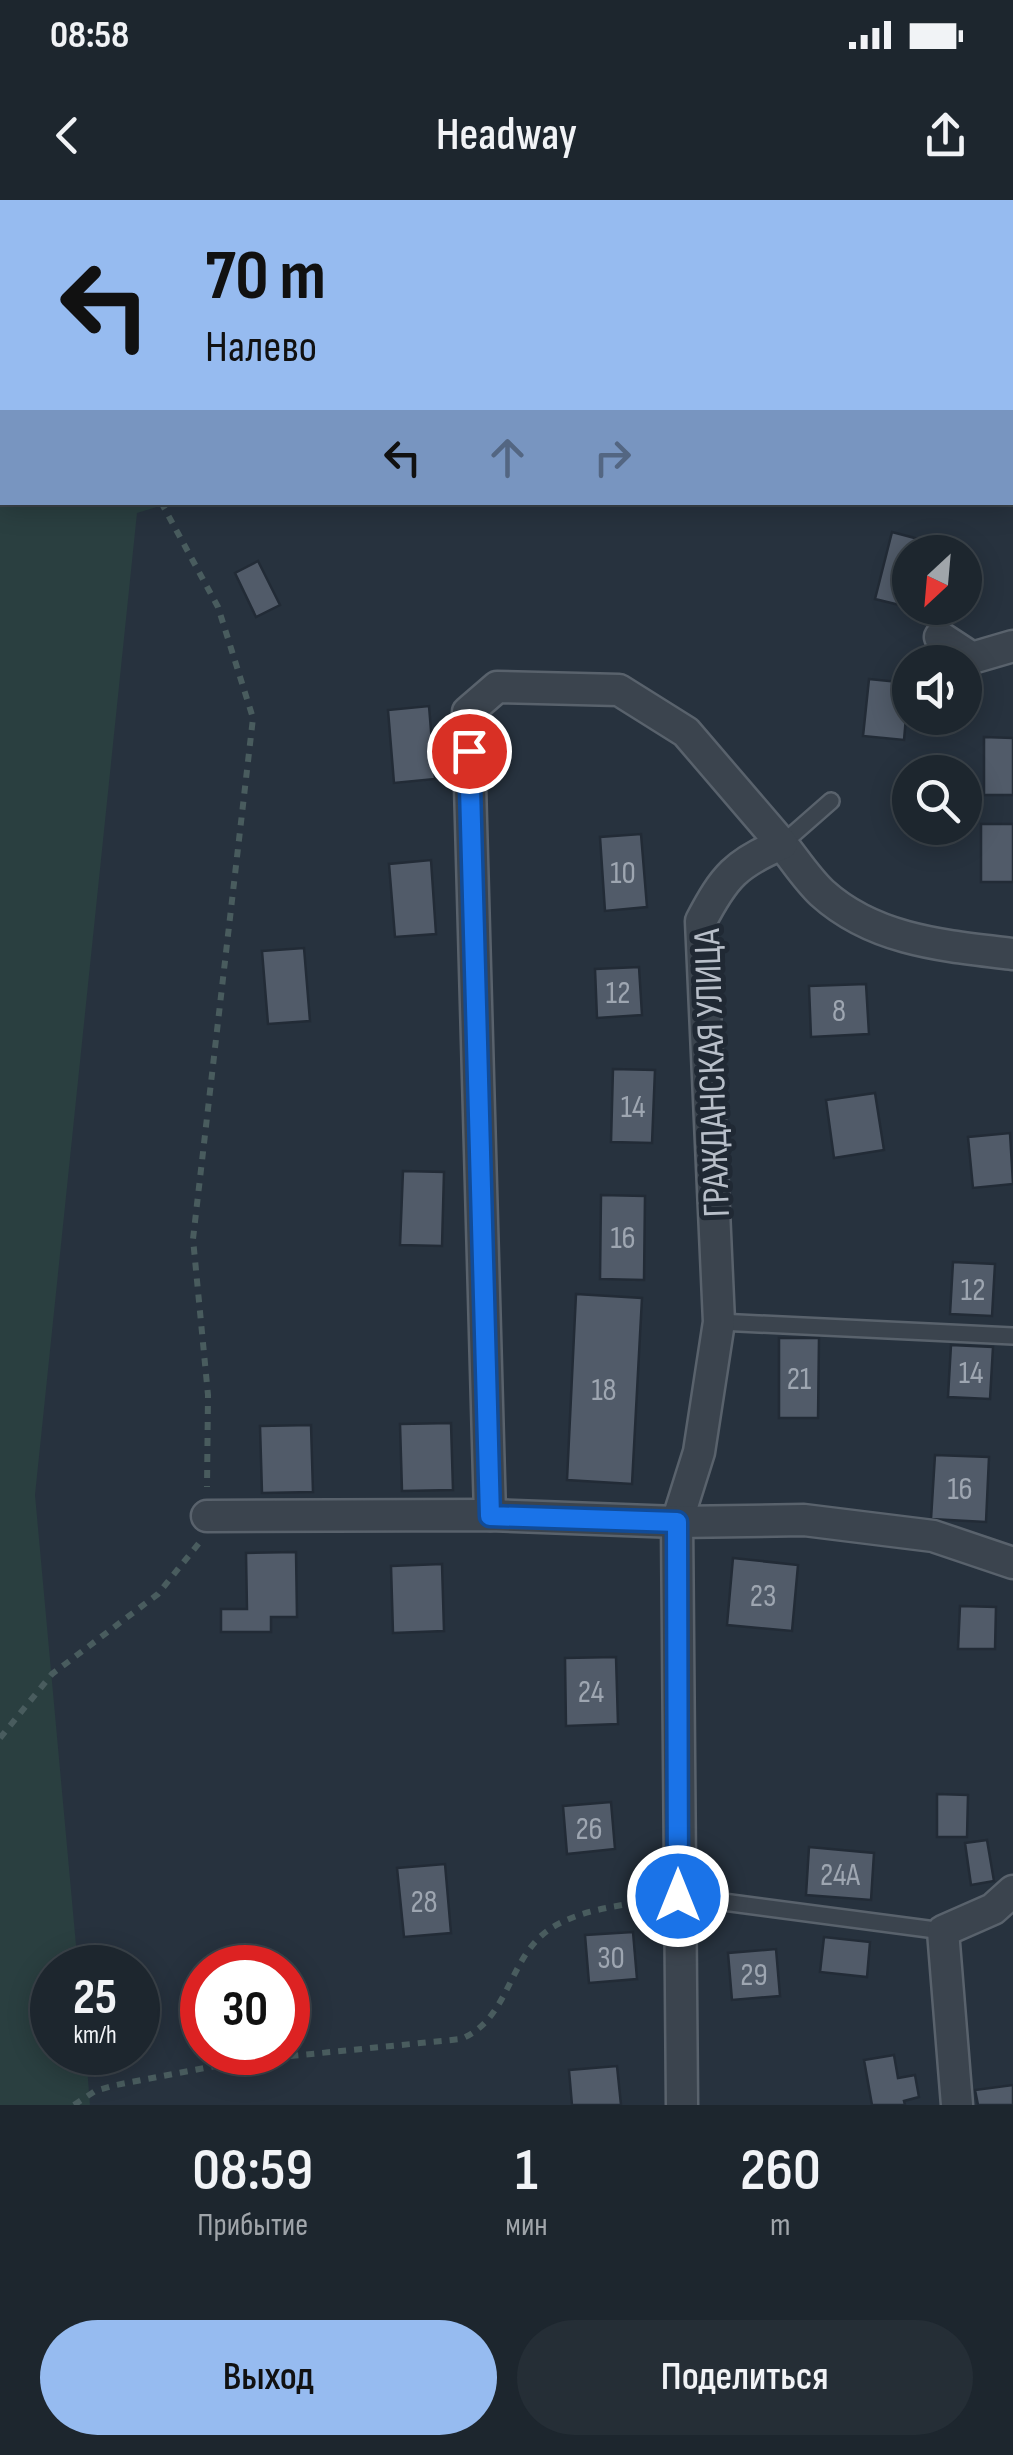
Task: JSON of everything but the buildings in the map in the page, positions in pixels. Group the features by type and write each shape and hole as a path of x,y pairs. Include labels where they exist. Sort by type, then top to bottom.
{"street":[{"path":"940,637 972,658 1013,646"},
{"path":"490,1516 468,712 497,687 619,690 686,732 822,892 868,924 921,943 1013,954"},
{"name":"ГРАЖДАНСКАЯ УЛИЦА","path":"682,2105 677,1522 699,1452 719,1322 702,921 722,881 748,858 782,844"},
{"path":"206,1516 804,1520 933,1536 1013,1563"},
{"path":"957,2105 944,1932 993,1909 1013,1891"}],"lane":[{"path":"782,844 831,801"},
{"path":"719,1322 1013,1336"},
{"path":"678,1896 944,1932"}],"path":[{"path":"0,1738 52,1674 166,1586 196,1548 206,1516 208,1395 193,1239 253,718 218,607 163,505"},
{"path":"74,2105 96,2091 116,2085 225,2064 461,2039 487,2023 526,1954 550,1929 585,1914 678,1896"}],"green space":[{"path":"0,505 163,505 137,513 35,1495 76,1945 30,1945 30,2075 88,2075 90,2105 0,2105"}],"route":[{"path":"469,751 490,1516 677,1522 678,1896"}]}
